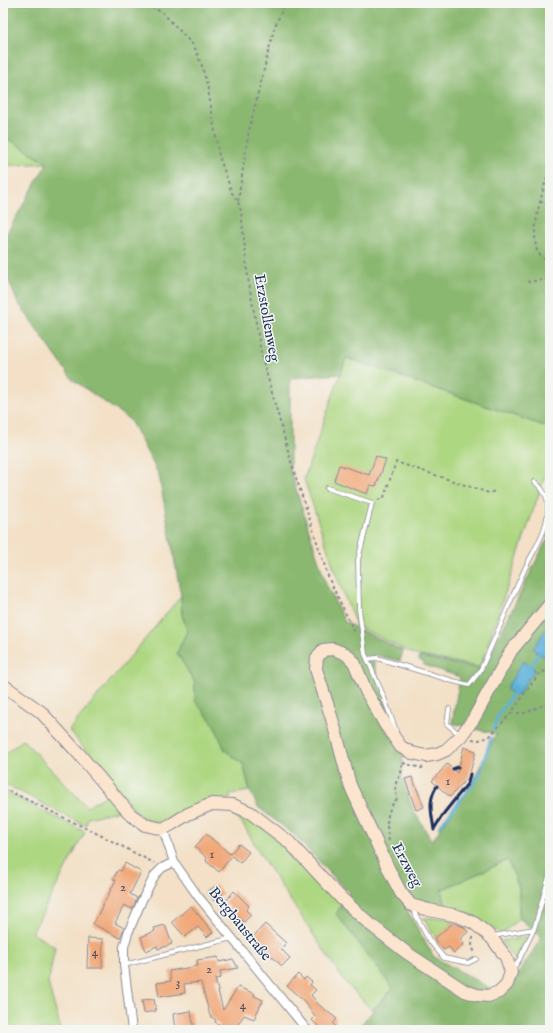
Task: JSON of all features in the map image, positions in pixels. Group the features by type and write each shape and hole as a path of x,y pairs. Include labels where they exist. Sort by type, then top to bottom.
{"street":[{"name":"Erzweg","path":"511,972 506,957 491,937 474,923 458,916 411,905 401,893 350,785 332,719 316,669 317,658 323,650 333,649 346,654 354,662 366,691 385,724 401,747 412,753 426,756 437,754 446,750 461,736 474,718 511,651 550,604"},
{"path":"3,685 41,712 130,814 145,825 163,829 188,814 212,804 233,805 251,813 289,842 341,898 371,925 407,953 460,988 477,995 488,996 500,992 507,984 511,972"},
{"name":"Bergbaustraße","path":"163,829 174,862 197,894 307,1030"},
{"path":"132,1030 124,965 124,947 142,900 155,875 162,868 174,862"}],"lane":[{"path":"367,659 377,658 469,685 480,671 523,572 539,542 547,522 547,497 540,486 535,482"},
{"path":"327,488 372,503 358,560 359,609 365,654 395,727 398,742"},
{"path":"449,709 447,724 461,736"},
{"path":"511,972 519,960 534,929 550,873"},
{"path":"411,905 429,940 444,958 468,963 476,959"},
{"path":"491,937 534,929"},
{"path":"124,965 232,938"}],"path":[{"name":"Erzstollenweg","path":"140,3 162,12 194,46 202,66 208,89 219,156 232,193 238,202 241,211 248,278 262,357 292,465 329,579 355,634"},
{"path":"238,202 249,130 274,29 285,3"},
{"path":"550,166 540,201 535,232 537,251 542,258 550,262"},
{"path":"540,201 550,207"},
{"path":"527,282 550,279"},
{"path":"372,503 384,496 396,462 489,493 495,491"},
{"path":"461,736 479,740 489,737 511,713 538,675 550,668"},
{"path":"511,713 525,713 550,702"},
{"path":"389,844 387,817 397,799 395,785 401,774 403,763"},
{"path":"3,788 102,836 162,868"},
{"path":"474,923 472,945 476,959"}],"green space":[{"path":"3,3 550,3 550,428 346,358 341,374 290,378 290,470 326,584 345,622 403,651 400,661 376,655 372,656 389,716 403,753 402,778 413,810 432,841 474,779 496,734 452,723 460,677 424,665 423,662 418,659 419,657 483,669 544,545 550,536 550,1030 356,1030 393,988 336,914 349,893 293,834 258,807 250,791 243,764 225,750 214,724 195,701 195,683 177,653 187,631 182,614 181,596 159,475 130,420 72,379 17,301 3,266 3,240 47,163 3,137","holes":["508,860 519,888 519,918 542,937 504,996 434,957 404,905 448,912 441,890"]},
{"path":"3,137 15,143 47,163 3,166"},
{"path":"346,357 550,428 550,461 480,667 415,655 356,625 338,580 304,479"},
{"path":"181,596 182,614 187,631 177,653 195,683 195,701 214,724 225,750 243,764 250,791 230,794 230,799 165,822 154,822 139,815 69,730"},
{"path":"23,740 87,807 107,795 121,810 88,818 86,826 3,784 3,755"},
{"path":"3,790 85,832 32,933 55,947 48,983 61,1030 3,1030"},
{"path":"240,813 269,832 282,843 307,867 342,905 337,914 393,988 372,1010 345,982 267,865 241,821 232,815"},
{"path":"508,860 519,888 519,918 502,934 473,916 457,912 448,912 441,890"},
{"path":"423,918 443,918 455,921 436,938"},
{"path":"527,937 515,960 501,941"}],"water":[{"path":"548,626 550,628 550,648 544,657 533,649"},
{"path":"523,661 535,669 517,696 506,689"}],"building":[{"path":"376,456 386,460 376,486 370,485 367,494 334,481 339,465 369,475"},
{"path":"464,747 476,751 469,776 450,797 432,781 447,764 457,773"},
{"path":"412,777 424,807 416,810 405,779"},
{"path":"206,834 230,854 239,844 249,852 240,863 232,856 219,872 206,861 207,858 195,847"},
{"path":"125,863 141,872 130,894 137,898 132,909 124,905 115,923 124,928 120,938 93,924 116,880 113,879 118,870 121,871"},
{"path":"216,885 223,894 214,901 207,892"},
{"path":"234,891 249,906 246,910 251,915 244,922 229,908 230,907 225,902"},
{"path":"191,906 213,932 207,937 198,927 185,937 172,922"},
{"path":"453,923 464,927 468,932 460,939 464,944 454,953 449,947 444,950 434,939"},
{"path":"265,924 286,943 281,949 290,958 282,966 252,938"},
{"path":"165,925 172,944 158,949 157,946 146,951 141,937 155,931 154,928"},
{"path":"88,938 103,939 102,968 87,968"},
{"path":"218,957 219,962 233,959 238,968 220,971 221,978 215,979 223,1010 238,987 255,994 254,996 263,1000 254,1019 244,1015 234,1030 217,1030 220,1025 210,1016 201,982 184,984 185,993 159,997 157,983 171,981 169,971 198,966 197,960"},
{"path":"298,974 304,980 306,977 312,982 310,985 316,990 311,995 318,1004 337,1019 333,1024 340,1030 318,1030 319,1027 312,1020 315,1017 305,1002 287,986"},
{"path":"154,999 156,1011 144,1013 142,1000"},
{"path":"191,1011 194,1030 175,1030 173,1014"}],"waterway":[{"path":"529,669 541,650"},
{"path":"494,729 498,715 515,690"},
{"path":"439,827 479,776 491,738"}],"railway":[{"path":"453,769 458,767"},
{"path":"434,829 444,813 468,783 470,774"},
{"path":"434,830 431,802 437,786"}]}
